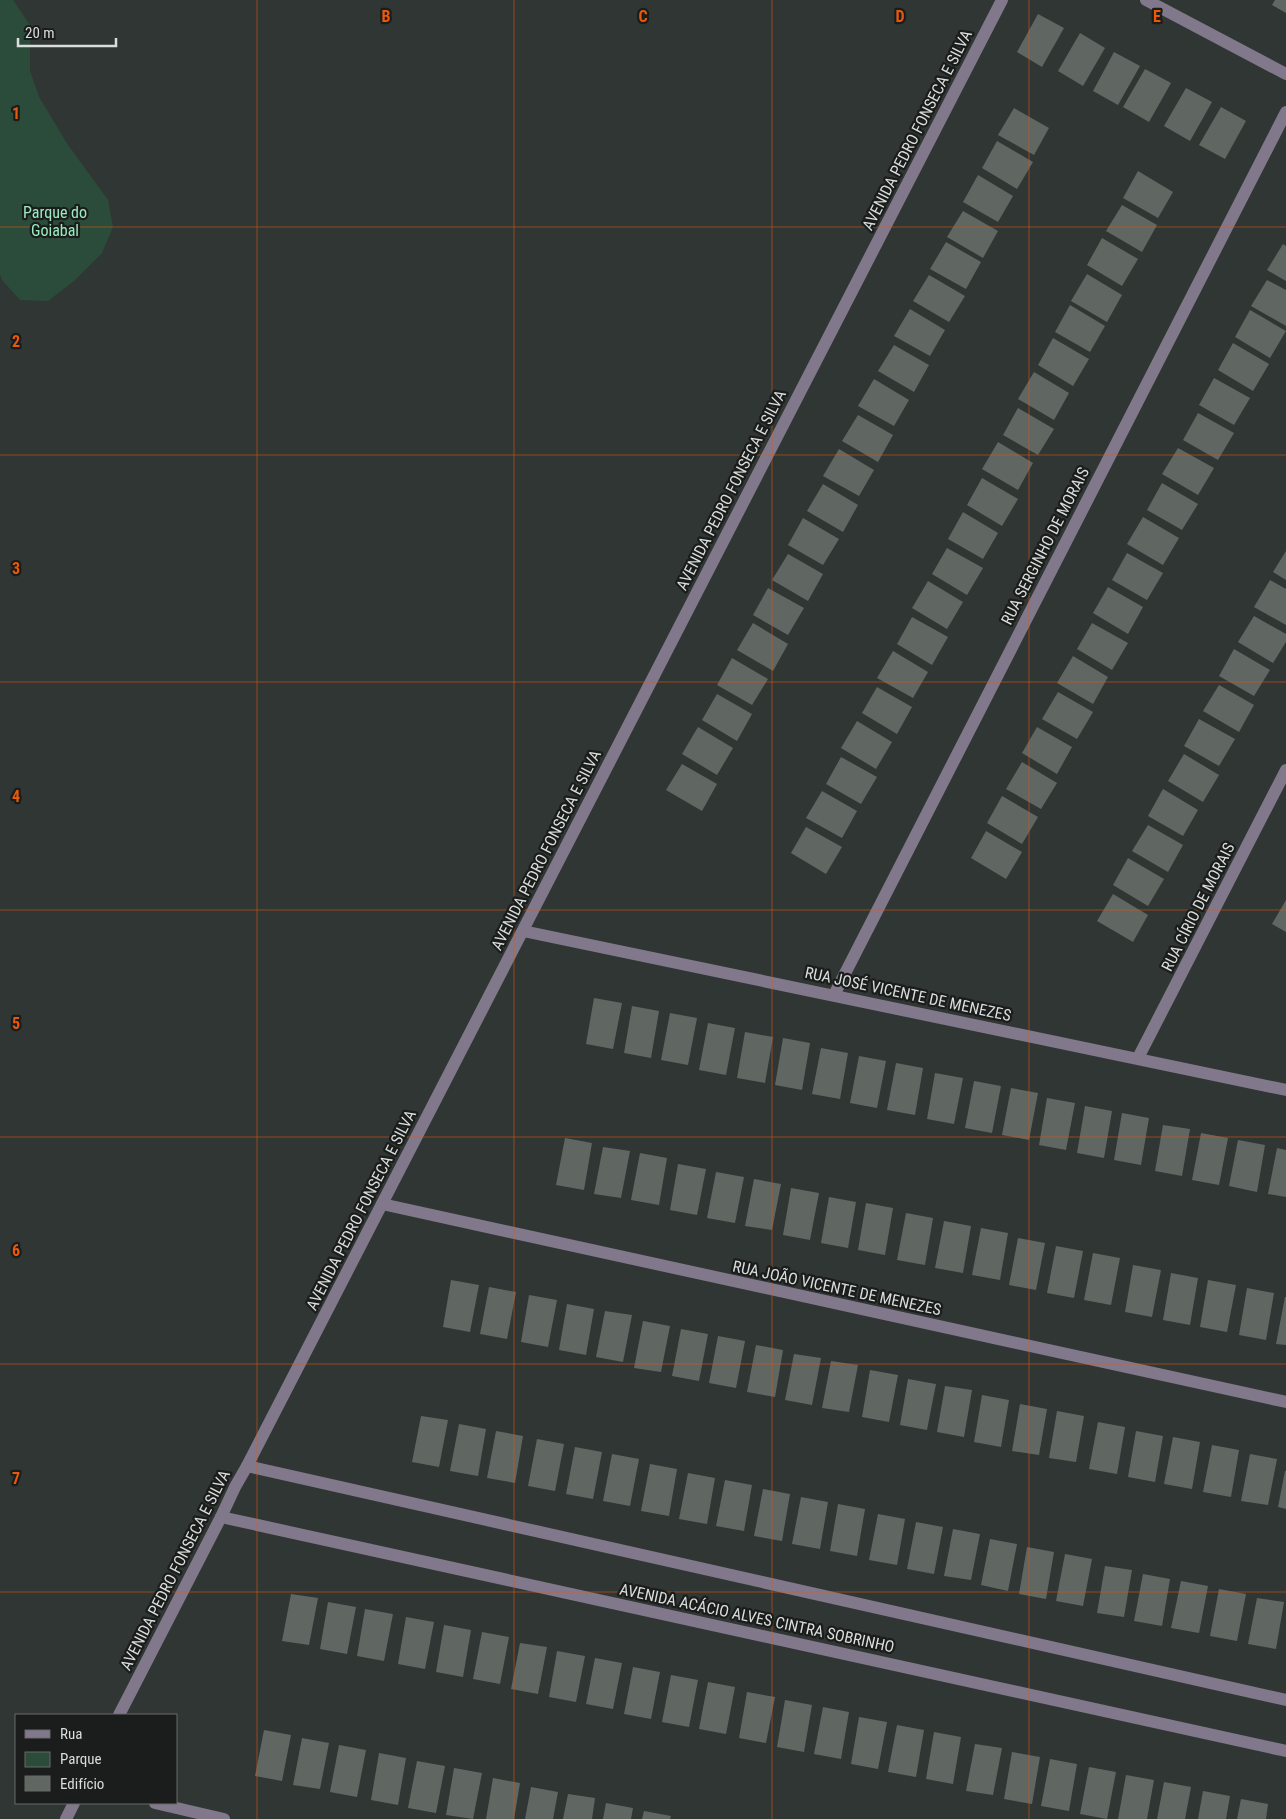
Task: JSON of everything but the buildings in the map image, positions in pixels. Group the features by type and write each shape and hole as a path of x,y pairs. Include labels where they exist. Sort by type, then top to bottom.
{"street":[{"name":"AVENIDA PEDRO FONSECA E SILVA","path":"120,1714 1002,0"},
{"path":"1146,0 1286,74"},
{"name":"RUA SERGINHO DE MORAIS","path":"834,995 1286,112"},
{"name":"RUA CÍRIO DE MORAIS","path":"1138,1058 1286,770"},
{"name":"RUA JOSÉ VICENTE DE MENEZES","path":"523,931 1286,1090"},
{"name":"RUA JOÃO VICENTE DE MENEZES","path":"382,1204 1286,1402"},
{"path":"247,1466 1286,1700"},
{"name":"AVENIDA ACÁCIO ALVES CINTRA SOBRINHO","path":"221,1517 1286,1751"},
{"path":"66,1819 74,1804"},
{"path":"159,1804 224,1819"}],"green space":[{"name":"Parque do Goiabal","path":"0,0 13,0 32,28 30,71 39,97 68,145 108,200 113,227 102,253 74,281 48,301 20,300 2,280 0,274"}]}
